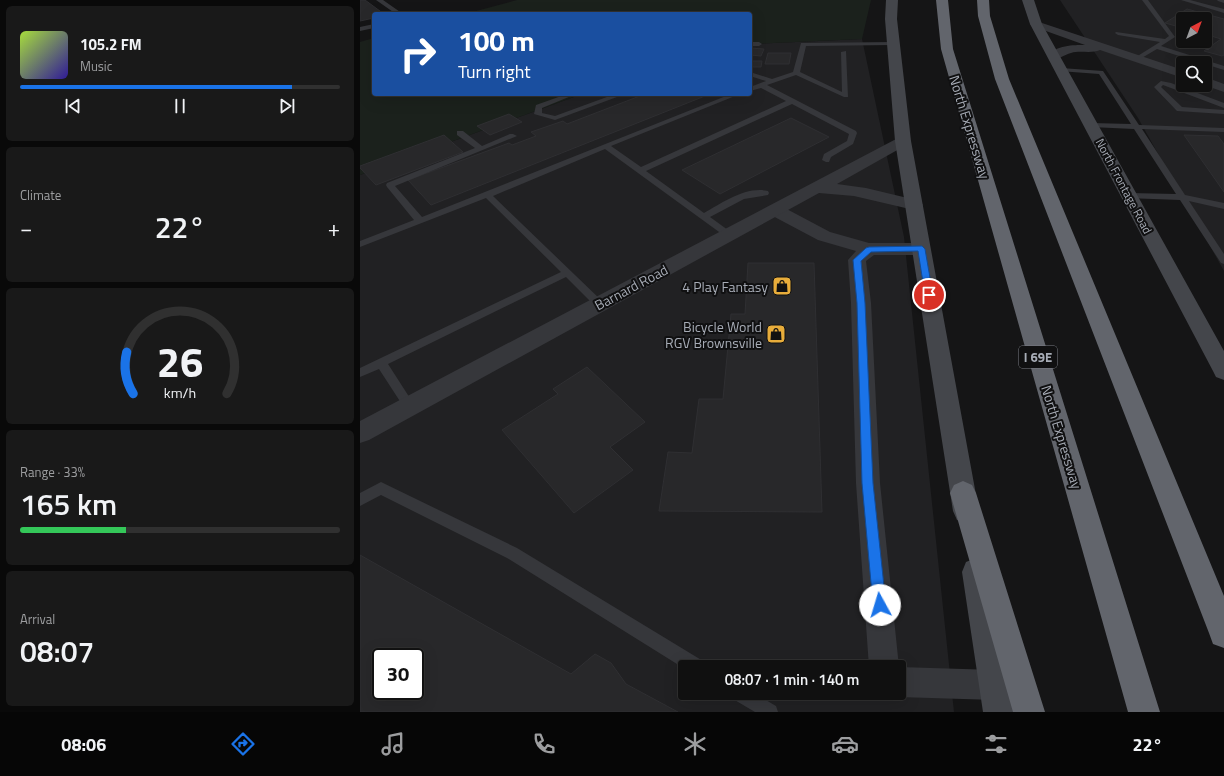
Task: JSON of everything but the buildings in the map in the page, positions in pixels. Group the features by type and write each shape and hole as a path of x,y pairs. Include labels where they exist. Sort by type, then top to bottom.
{"highway":[{"name":"North Expressway","path":"942,0 947,49 1144,712"},
{"path":"983,0 984,16 1002,79 1224,632"},
{"path":"963,493 1029,712"}],"main road":[{"path":"892,0 891,19 903,141 997,699"},
{"name":"North Frontage Road","path":"1028,0 1036,24 1224,371"}],"street":[{"path":"1036,24 1176,72"},
{"path":"1058,63 1069,49 1106,47"},
{"path":"1212,84 1224,88"},
{"name":"Barnard Road","path":"360,433 903,141"},
{"path":"815,188 846,189 869,193 914,205"},
{"path":"775,210 824,236 869,249 922,249"},
{"path":"869,249 857,260 861,303 868,483 884,660"},
{"path":"906,683 997,699"}],"lane":[{"path":"379,0 397,12"},
{"path":"1145,0 1172,37 1176,38"},
{"path":"1184,0 1224,11"},
{"path":"1220,0 1224,1"},
{"path":"360,30 372,27"},
{"path":"1118,33 1166,41"},
{"path":"1138,58 1172,37"},
{"path":"796,73 803,44 893,43"},
{"path":"752,44 759,44"},
{"path":"1156,46 1224,68"},
{"path":"752,88 796,73 846,96 844,52"},
{"path":"1058,63 1101,72 1224,261"},
{"path":"752,75 772,81"},
{"path":"1224,106 1170,84 1161,83 1158,87 1180,109 1224,112"},
{"path":"761,85 853,133 850,142 827,156 826,160"},
{"path":"567,96 539,107 538,114 555,118 616,96"},
{"path":"360,244 487,195 732,96"},
{"path":"640,171 792,101"},
{"path":"1091,125 1224,130"},
{"path":"460,133 481,148"},
{"path":"420,221 390,185 513,136"},
{"path":"606,146 729,235"},
{"path":"704,217 753,192 765,193"},
{"path":"487,195 599,304"},
{"path":"1129,196 1183,197 1224,206"},
{"path":"360,373 567,273"},
{"path":"381,363 409,406"},
{"path":"360,500 381,488 512,553 686,660"},
{"path":"750,700 770,712"}],"shaded area":[{"path":"517,0 871,0 862,39 752,44 752,12 472,12"},
{"path":"1060,0 1224,0 1224,271 1138,118"},
{"path":"372,39 372,96 577,96 360,175 360,42"},
{"path":"862,39 904,237 954,712 360,712 360,175 577,96 752,96 752,44"}],"place":[{"name":"4 Play Fantasy","path":"782,286"},
{"name":"Bicycle World RGV Brownsville","path":"776,334"}],"route":[{"path":"880,605 868,483 861,303 857,260 869,249 922,249 929,295"}]}
